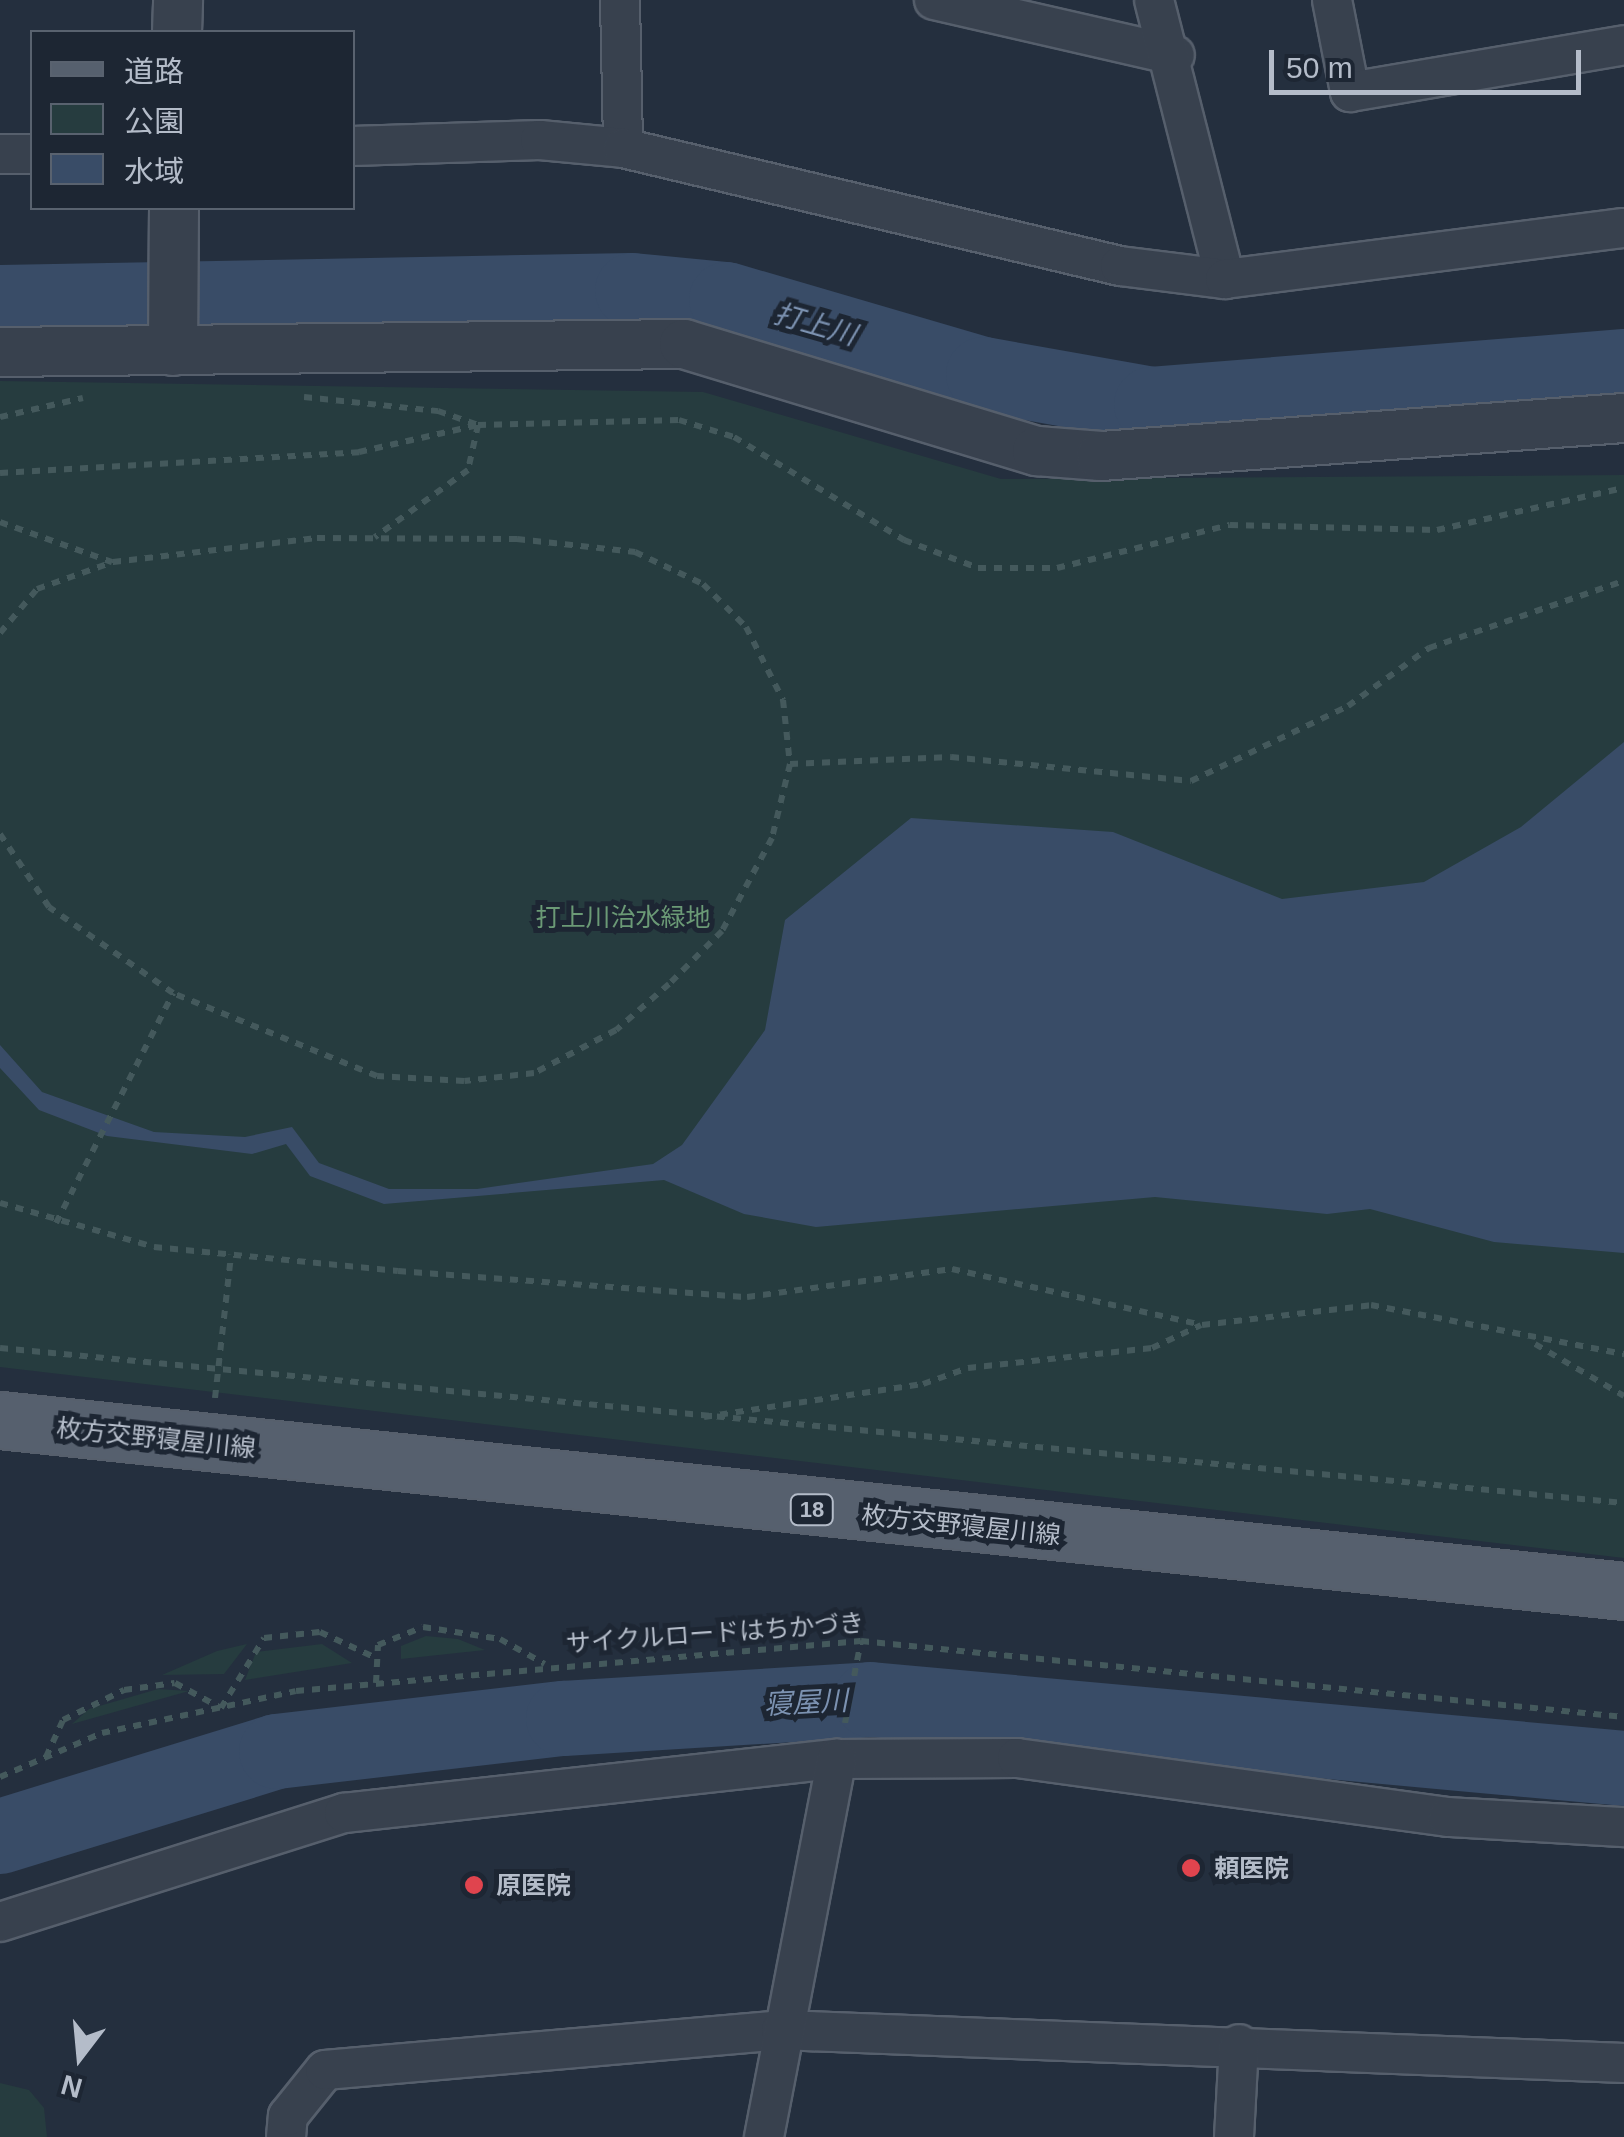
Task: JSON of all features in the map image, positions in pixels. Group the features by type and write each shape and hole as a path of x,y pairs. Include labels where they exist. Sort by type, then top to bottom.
{"main road":[{"name":"枚方交野寝屋川線","path":"0,1420 1624,1591"}],"street":[{"path":"177,30 178,0"},
{"path":"620,0 623,148"},
{"path":"934,0 1175,55"},
{"path":"1154,0 1175,55 1225,279"},
{"path":"1332,0 1350,92 1624,45"},
{"path":"355,146 540,140 623,148 1120,266 1225,279 1624,228"},
{"path":"0,154 30,154"},
{"path":"173,318 174,210"},
{"path":"0,352 173,318 684,344 1036,451 1101,456 1624,418"},
{"path":"0,1922 344,1814 837,1759 1017,1758 1448,1817 1624,1828"},
{"path":"764,2137 780,2030 837,1759"},
{"path":"286,2137 288,2116 325,2070 780,2030 1239,2044 1624,2063"},
{"path":"1234,2137 1239,2044"}],"path":[{"path":"289,395 438,411 478,425"},
{"path":"0,416 91,396"},
{"path":"0,474 359,452 478,425 679,420 734,437 904,540 978,568 1057,568 1230,525 1437,530 1624,488"},
{"path":"374,538 468,470 478,425"},
{"path":"0,522 113,562"},
{"path":"0,632 37,589 113,562 374,538 517,539 635,552 703,584 746,627 784,700 790,764 772,838 722,931 616,1030 534,1073 378,1076 172,993 49,908 0,834"},
{"path":"790,764 951,757 1192,781 1348,706 1429,648 1624,581"},
{"path":"56,1223 172,993"},
{"path":"0,1203 56,1223 231,1255 747,1298 952,1269 1202,1325"},
{"path":"209,1444 231,1255"},
{"path":"691,1418 923,1384 968,1368 1152,1348 1202,1325 1370,1305 1530,1341 1624,1354"},
{"path":"1530,1341 1624,1396"},
{"path":"0,1348 691,1418 1389,1474 1624,1503"},
{"path":"376,1683 374,1658 397,1631 423,1627 500,1639 546,1665"},
{"path":"46,1758 63,1720 124,1690 175,1683 221,1708 264,1638 320,1632 374,1658"},
{"path":"837,1759 861,1640"},
{"name":"サイクルロードはちかづき","path":"0,1778 102,1733 221,1708 376,1683 861,1640 1624,1718"}],"green space":[{"name":"打上川治水緑地","path":"0,381 703,392 1001,479 1624,475 1624,1558 0,1367"},
{"path":"426,1636 458,1639 485,1650 401,1659 401,1646"},
{"path":"247,1644 224,1674 162,1675 217,1651"},
{"path":"322,1644 352,1663 245,1680 256,1652"},
{"path":"158,1689 189,1691 72,1724 89,1709"},
{"path":"0,2083 29,2090 44,2108 47,2137 0,2137"}],"water":[{"path":"1624,742 1624,1253 1494,1242 1370,1209 1327,1214 1155,1197 816,1227 744,1214 664,1180 384,1204 310,1176 286,1144 252,1154 107,1136 39,1110 0,1068 0,1045 42,1092 154,1132 245,1137 292,1127 319,1163 389,1189 477,1189 653,1164 682,1145 765,1030 785,920 911,818 1113,832 1282,899 1424,882 1521,827"}],"waterway":[{"name":"打上川","path":"0,302 632,290 726,299 983,374 1151,404 1624,366"},
{"name":"寝屋川","path":"0,1836 276,1751 563,1718 870,1699 1624,1768"}],"place":[{"name":"頼医院","path":"1191,1868"},
{"name":"原医院","path":"474,1885"}]}
